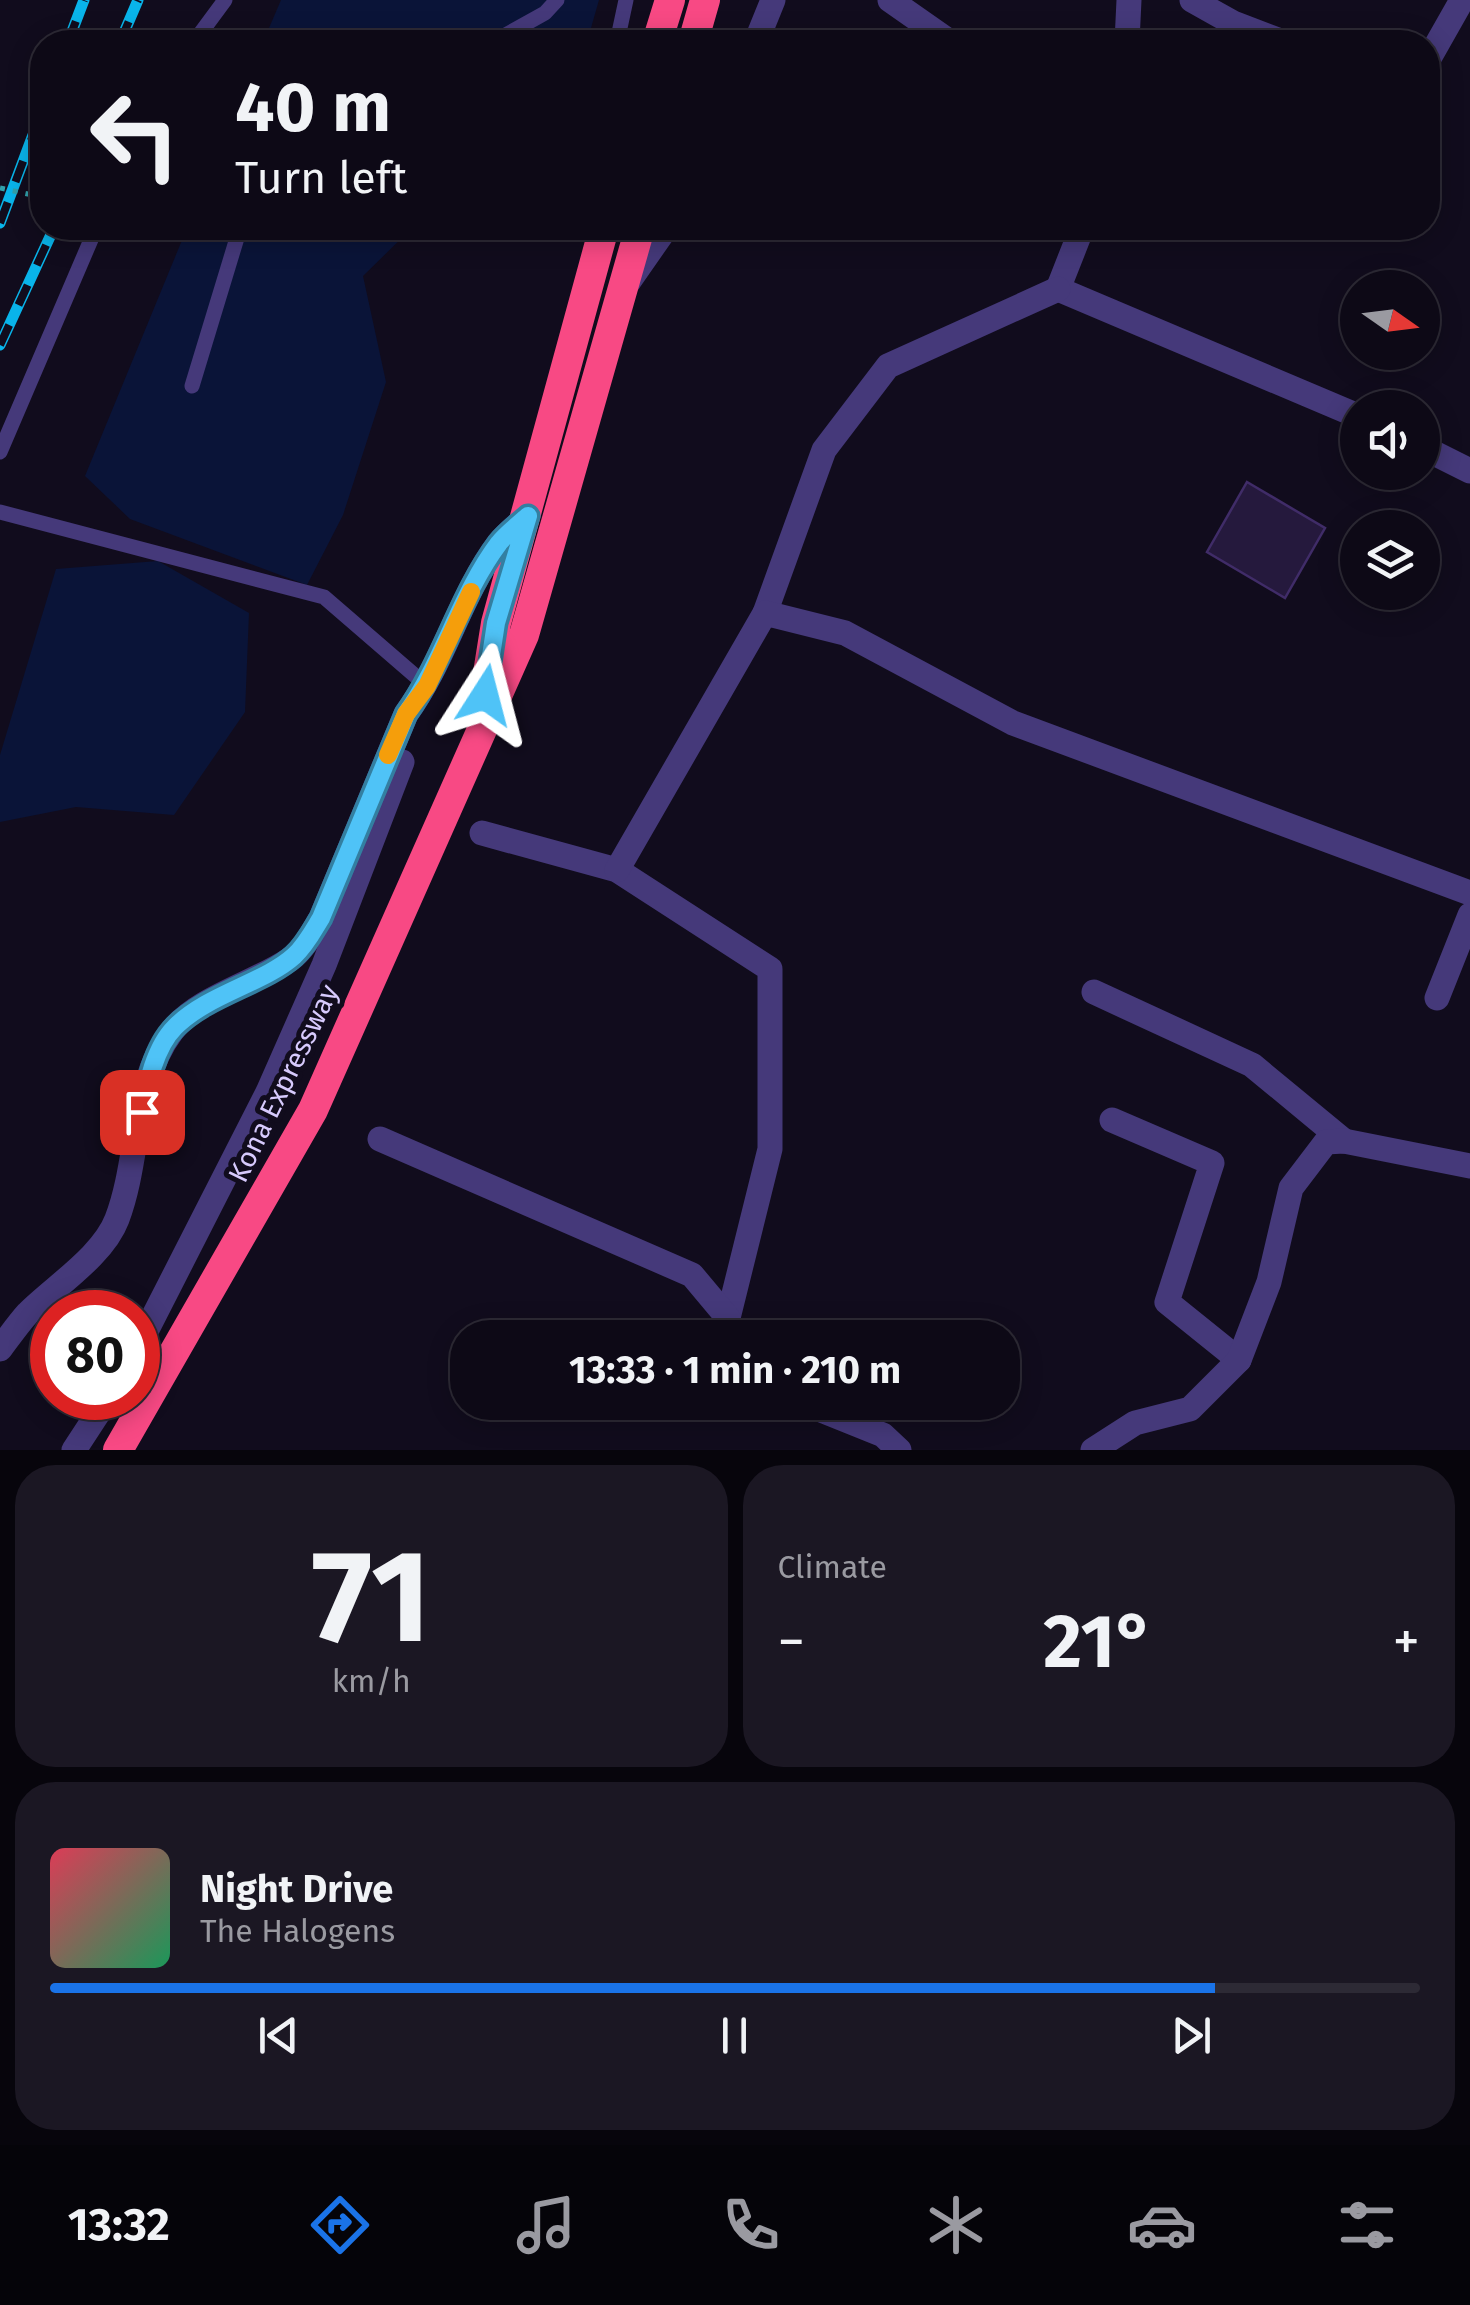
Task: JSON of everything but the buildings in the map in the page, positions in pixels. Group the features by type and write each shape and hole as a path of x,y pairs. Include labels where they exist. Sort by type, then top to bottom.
{"highway":[{"path":"661,30 670,0"},
{"path":"696,30 705,0"},
{"name":"Kona Expressway","path":"479,731 496,623 601,240"},
{"name":"Kona Expressway","path":"118,1450 313,1110 524,635 636,240"}],"street":[{"path":"761,30 773,0"},
{"path":"890,0 933,30"},
{"path":"1128,30 1129,0"},
{"path":"1192,0 1251,30"},
{"path":"1440,39 1462,0"},
{"path":"621,293 658,240"},
{"path":"617,870 764,612 824,450 888,366 1058,289 1077,240"},
{"path":"1058,289 1340,408"},
{"path":"1440,456 1470,470"},
{"path":"160,1304 268,1092 324,966 378,828 427,686 477,577 501,540 528,516"},
{"path":"764,612 845,633 1013,723 1470,893"},
{"path":"0,1349 28,1314 71,1276 116,1223 147,1084 174,1027 217,997 290,959 304,946 321,918 406,714 427,686"},
{"path":"482,833 617,870 770,969 770,1149 726,1320"},
{"path":"1438,998 1470,915"},
{"path":"1094,992 1252,1064 1344,1142"},
{"path":"1112,1120 1212,1163 1167,1302 1239,1360"},
{"path":"380,1139 692,1275 719,1320"},
{"path":"1093,1450 1136,1423 1190,1408 1239,1360 1269,1282 1292,1188 1326,1142 1470,1166"},
{"path":"74,1450 94,1420"},
{"path":"846,1420 883,1435 899,1450"}],"lane":[{"path":"203,30 225,0"},
{"path":"515,30 545,13 557,0"},
{"path":"620,30 626,0"},
{"path":"0,452 91,240"},
{"path":"192,386 236,240"},
{"path":"0,512 324,598 427,686"}],"path":[{"path":"0,188 30,195"}],"water":[{"path":"281,0 599,0 590,30 268,30"},
{"path":"182,240 400,240 363,276 386,382 343,515 307,585 130,519 85,476"},
{"path":"158,561 249,613 245,712 174,815 76,807 0,822 0,755 56,569"}],"railway":[{"path":"73,30 84,0"},
{"path":"125,30 138,0"},
{"path":"0,223 30,143"},
{"path":"0,345 48,240"}],"slow traffic":[{"path":"388,755 406,714 427,686 471,592"}],"route":[{"path":"142,1112 147,1084 174,1027 217,997 290,959 304,946 321,918 406,714 427,686 477,577 501,540 528,516 496,623 485,695"}]}
